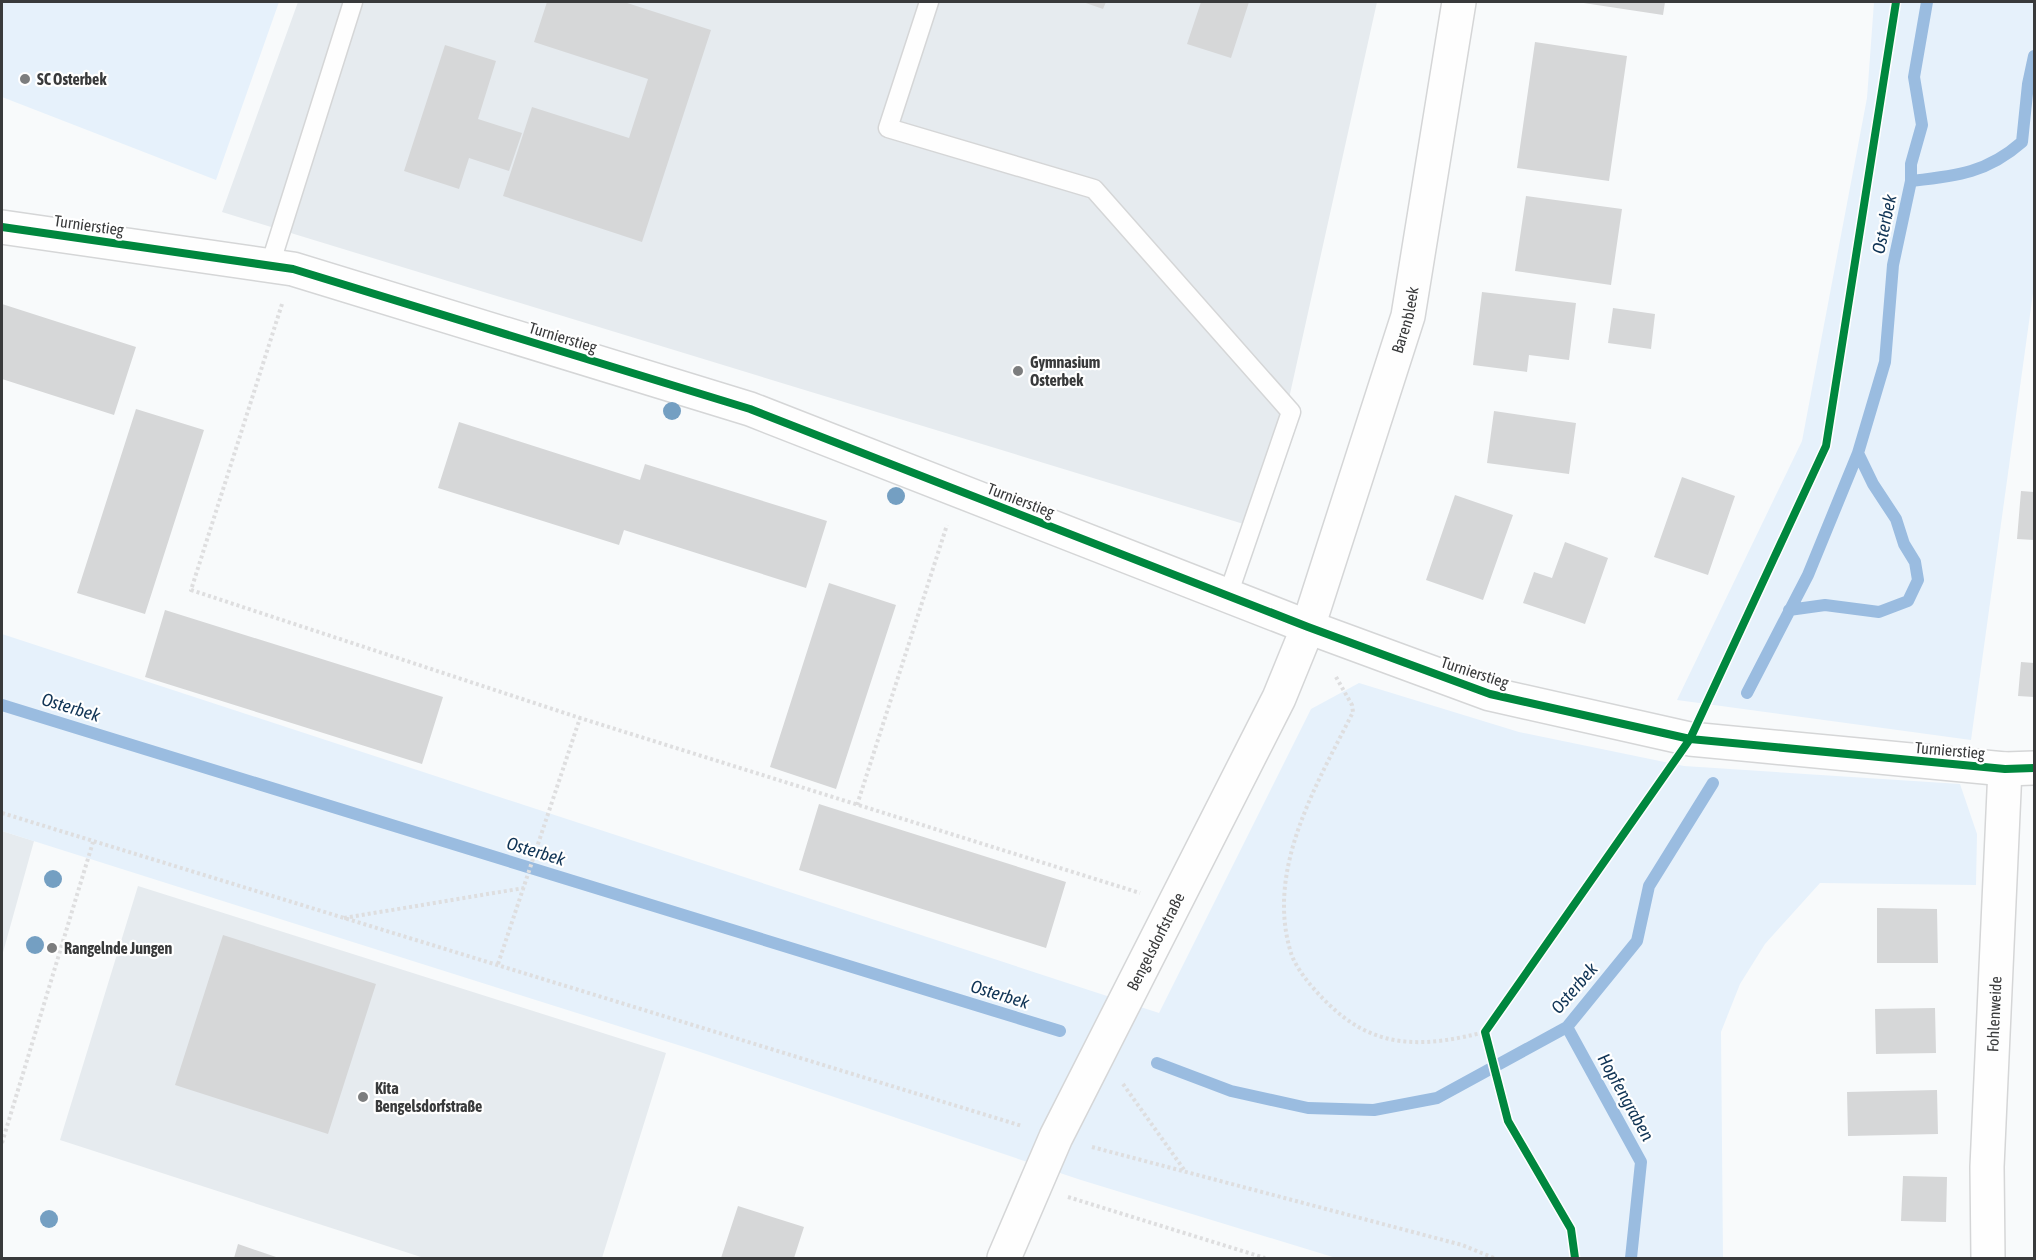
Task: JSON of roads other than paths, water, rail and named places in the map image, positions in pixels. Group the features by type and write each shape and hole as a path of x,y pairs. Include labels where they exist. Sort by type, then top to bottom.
{"street":[{"name":"Barenbleek","path":"1308,627 1408,316 1459,2"},
{"name":"Turnierstieg","path":"2,227 282,267 750,408 1308,627 1490,694 1690,739 2020,768"},
{"name":"Bengelsdorfstraße","path":"1004,1258 1056,1137 1176,905 1279,698 1308,627"},
{"name":"Fohlenweide","path":"1988,1258 1987,1167 2020,768"}],"lane":[{"path":"282,267 353,2"},
{"path":"929,2 888,128 1094,189 1291,412 1228,595"}],"waterway":[{"name":"Osterbek","path":"1747,693 1808,575 1858,453 1885,362 1893,265 1911,181 1911,164 1922,125 1914,77 1927,2"},
{"path":"1911,181 1957,175 1983,167 2022,142 2028,84 2034,56"},
{"name":"Osterbek","path":"1789,610 1825,605 1879,612 1908,601 1918,580 1915,562 1904,544 1896,519 1873,484 1858,453"},
{"name":"Osterbek","path":"2,705 1060,1031"},
{"name":"Osterbek","path":"1157,1063 1231,1091 1308,1108 1374,1110 1437,1098 1567,1027 1637,941 1649,886 1713,783"},
{"name":"Hopfengraben","path":"1567,1027 1641,1162 1631,1258"}],"place":[{"name":"SC Osterbek","path":"25,79"},
{"name":"Gymnasium Osterbek","path":"1018,371"},
{"name":"Rangelnde Jungen","path":"52,948"},
{"name":"Kita Bengelsdorfstraße","path":"363,1097"}]}
